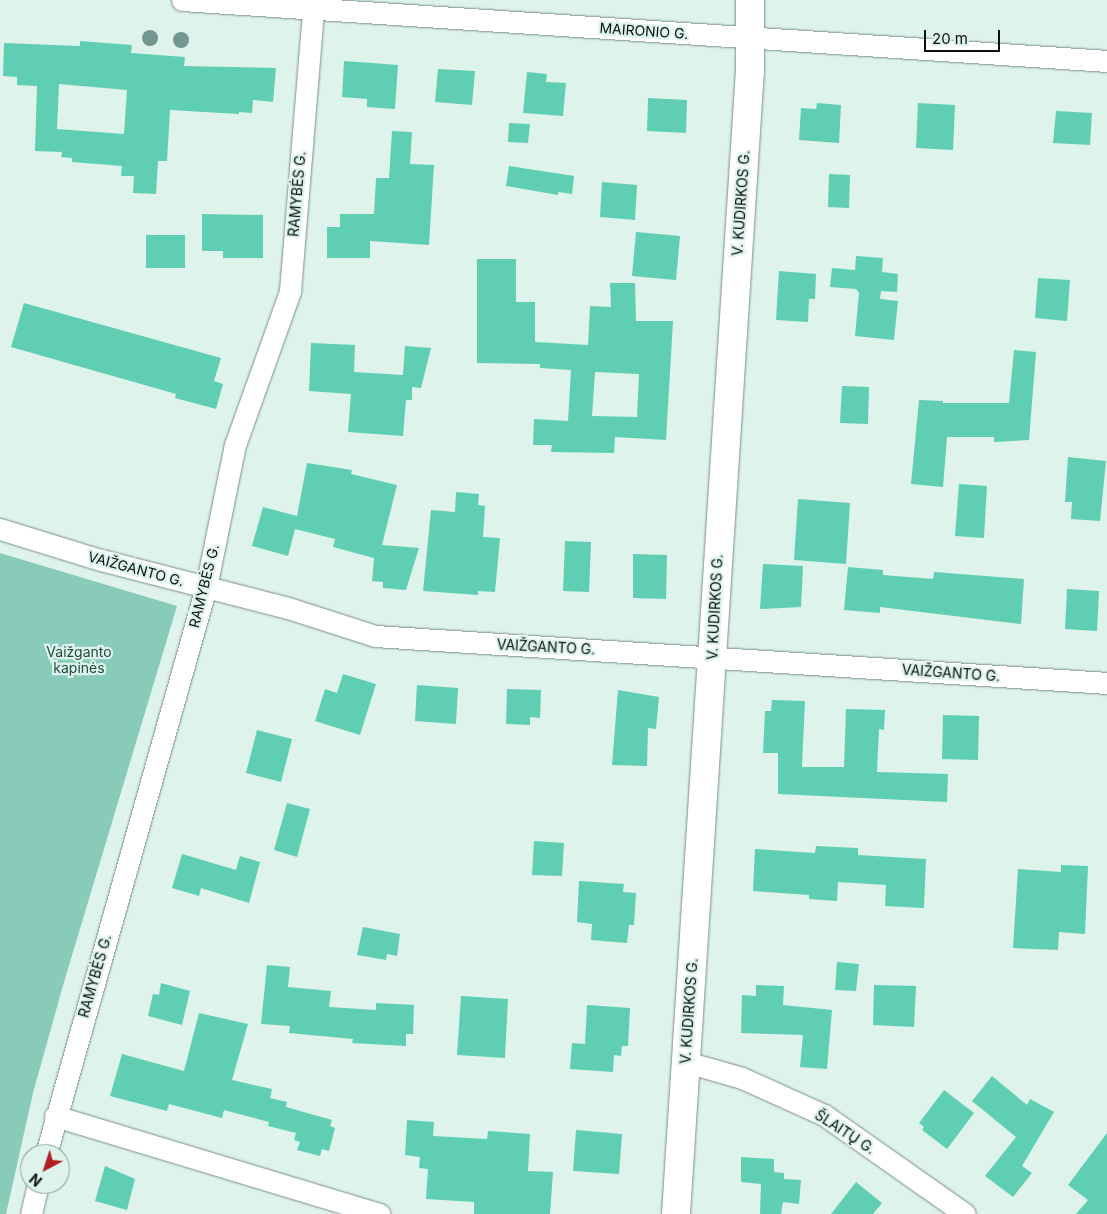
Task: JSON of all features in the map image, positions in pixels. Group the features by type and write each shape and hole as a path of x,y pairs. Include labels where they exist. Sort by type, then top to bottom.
{"street":[{"name":"MAIRONIO G.","path":"182,0 1107,62"},
{"name":"V. KUDIRKOS G.","path":"676,1214 750,37 750,0"},
{"name":"RAMYBĖS G.","path":"48,1144 206,587 235,445 290,291 313,9"},
{"name":"VAIŽGANTO G.","path":"0,530 288,608 375,636 1107,684"},
{"name":"ŠLAITŲ G.","path":"686,1062 742,1078 824,1115 965,1214"},
{"path":"55,1116 380,1214"},
{"path":"31,1214 36,1194"}],"green space":[{"name":"Vaižganto kapinės","path":"0,553 177,606 64,982 33,1093 22,1144 20,1144 6,1214 0,1214"}],"building":[{"path":"80,41 132,45 131,53 185,57 184,66 276,68 273,102 253,100 252,113 170,110 167,161 158,161 156,194 133,193 134,176 121,176 122,166 72,162 72,158 61,157 62,152 35,151 37,86 17,85 17,77 3,76 4,43 80,46","holes":["59,84 127,90 124,134 57,129"]},
{"path":"344,61 398,65 395,109 367,107 367,99 342,97"},
{"path":"438,69 475,71 472,105 435,102"},
{"path":"527,72 547,74 546,82 566,83 563,116 523,113"},
{"path":"648,98 687,100 686,133 647,131"},
{"path":"817,103 841,105 839,143 799,140 801,108 816,109"},
{"path":"918,103 955,105 953,150 916,148"},
{"path":"1056,111 1092,113 1090,145 1053,143"},
{"path":"509,123 530,124 528,143 508,142"},
{"path":"392,131 412,132 410,164 434,165 429,245 370,241 370,258 327,258 327,227 340,227 340,214 374,214 376,178 389,178"},
{"path":"509,166 574,176 572,194 558,192 558,195 506,186"},
{"path":"829,174 850,175 849,208 828,207"},
{"path":"602,182 637,185 635,220 600,217"},
{"path":"202,214 263,215 263,258 223,258 223,251 202,251"},
{"path":"636,232 680,236 676,280 632,276"},
{"path":"146,235 185,235 185,268 146,268"},
{"path":"856,256 883,258 882,272 898,274 897,292 881,291 880,299 898,301 894,340 855,336 859,293 856,289 830,287 832,268 855,270"},
{"path":"477,259 516,259 516,302 535,302 535,342 588,345 590,306 611,307 610,283 635,283 636,321 673,321 666,440 615,437 614,453 551,452 552,445 533,445 534,419 568,421 571,370 540,368 540,364 477,363","holes":["595,372 639,374 637,417 592,416"]},
{"path":"779,271 816,274 815,299 809,299 808,322 776,320"},
{"path":"1038,278 1070,280 1067,321 1035,318"},
{"path":"24,303 221,358 214,381 223,384 216,409 175,398 176,394 11,347"},
{"path":"311,343 355,345 354,372 403,375 405,346 431,348 421,388 412,387 412,400 406,400 403,436 348,432 351,394 309,391"},
{"path":"1014,350 1036,352 1029,440 994,442 994,437 947,437 943,487 911,484 919,400 943,401 943,403 1009,403"},
{"path":"842,386 869,387 868,424 840,423"},
{"path":"1068,457 1106,461 1100,521 1071,519 1072,502 1065,502"},
{"path":"307,463 352,470 351,474 397,485 382,545 419,548 406,590 383,588 383,582 372,581 374,558 333,547 335,539 295,529 288,556 252,546 263,507 297,516"},
{"path":"959,484 987,486 984,538 955,536"},
{"path":"456,492 479,494 478,505 485,506 483,537 500,538 495,592 478,591 478,595 423,591 431,510 455,512"},
{"path":"798,499 850,503 846,564 794,560"},
{"path":"565,541 591,542 589,592 563,591"},
{"path":"633,554 667,555 666,599 633,598"},
{"path":"763,564 803,566 801,607 760,609"},
{"path":"848,567 883,570 883,575 933,579 934,572 1024,579 1021,624 880,607 880,613 844,610"},
{"path":"1067,589 1099,591 1097,631 1065,629"},
{"path":"343,674 376,684 360,735 315,721 325,689 337,693"},
{"path":"417,685 458,688 456,724 415,721"},
{"path":"507,689 541,690 540,718 530,717 530,725 506,724"},
{"path":"618,690 659,697 656,729 648,728 647,766 612,765"},
{"path":"772,700 805,701 802,767 844,767 846,709 885,710 884,730 879,729 877,772 948,774 947,802 778,794 778,753 763,753 765,711 771,711"},
{"path":"943,715 979,716 978,760 942,759"},
{"path":"257,730 292,739 281,782 246,773"},
{"path":"287,803 310,809 297,857 274,850"},
{"path":"534,841 564,843 562,876 532,875"},
{"path":"816,846 858,848 858,855 926,859 924,908 885,906 886,885 838,882 837,901 809,899 809,895 753,891 755,849 815,853"},
{"path":"182,854 236,870 240,856 260,862 249,903 201,888 199,896 172,888"},
{"path":"1061,865 1088,866 1085,934 1059,932 1058,950 1013,948 1018,869 1061,872"},
{"path":"579,881 624,884 623,892 636,893 634,925 629,925 627,943 591,940 592,924 577,922"},
{"path":"363,927 400,934 397,956 387,954 386,960 357,955"},
{"path":"837,962 859,964 856,991 835,990"},
{"path":"267,965 290,967 288,987 331,991 329,1007 376,1010 376,1003 414,1005 413,1034 406,1034 406,1046 352,1043 353,1039 289,1033 290,1026 261,1024"},
{"path":"161,983 190,991 182,1025 148,1016 153,994 159,995"},
{"path":"756,985 784,986 783,1005 832,1010 827,1069 800,1067 803,1035 741,1033 742,995 756,996"},
{"path":"874,985 916,986 914,1027 873,1025"},
{"path":"461,996 508,999 505,1058 457,1055"},
{"path":"587,1005 630,1008 628,1046 622,1046 621,1056 614,1055 613,1072 570,1069 572,1043 585,1044"},
{"path":"199,1013 248,1024 232,1080 272,1089 270,1098 287,1102 286,1107 332,1120 330,1126 335,1128 329,1151 322,1149 320,1156 297,1150 300,1142 294,1140 296,1133 268,1126 269,1122 224,1110 222,1118 169,1104 167,1111 110,1096 122,1054 184,1071"},
{"path":"992,1076 1027,1105 1030,1099 1054,1112 1022,1166 1032,1173 1013,1197 985,1176 1016,1137 972,1101"},
{"path":"944,1090 974,1113 947,1149 922,1130 924,1127 919,1123"},
{"path":"407,1120 434,1122 433,1136 487,1139 488,1131 530,1134 528,1171 553,1172 550,1214 474,1214 474,1202 426,1199 428,1169 419,1168 420,1157 405,1155"},
{"path":"576,1130 622,1134 619,1174 573,1171"},
{"path":"1107,1133 1107,1214 1076,1214 1088,1200 1068,1185"},
{"path":"741,1157 774,1159 774,1172 784,1173 784,1179 801,1180 799,1204 783,1202 781,1214 760,1214 761,1184 741,1182"},
{"path":"105,1166 135,1179 127,1210 95,1201"},
{"path":"856,1182 882,1203 873,1214 831,1214"}]}
